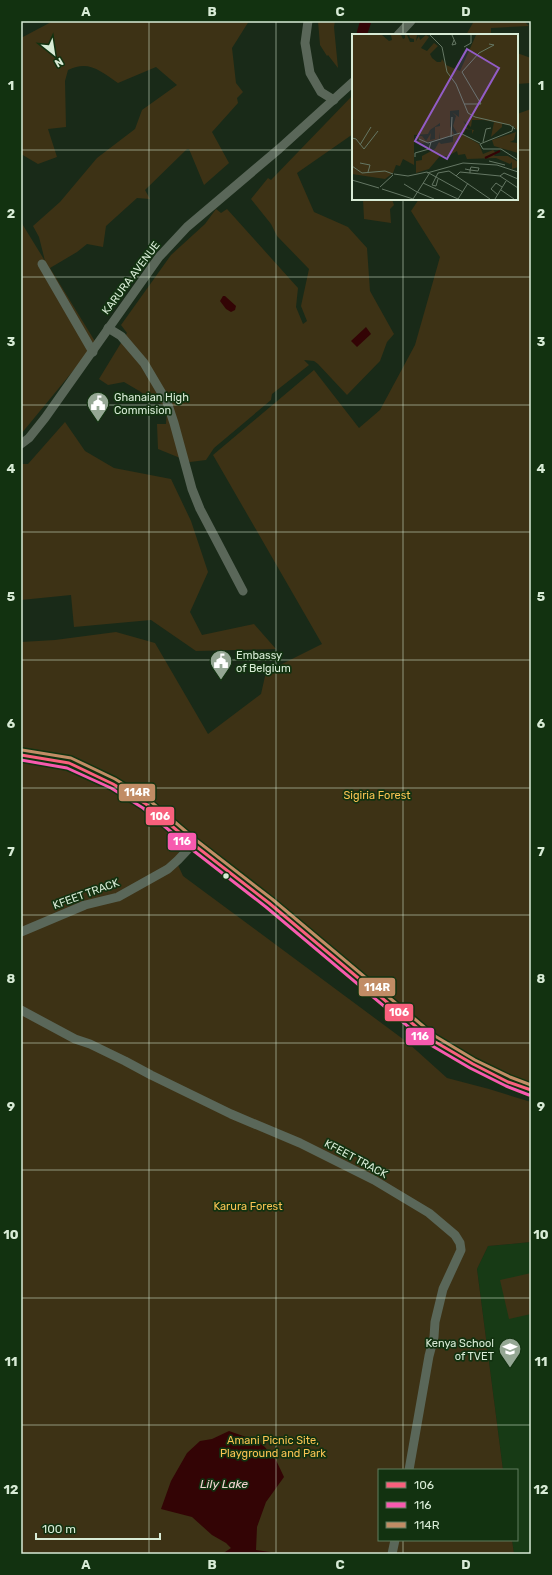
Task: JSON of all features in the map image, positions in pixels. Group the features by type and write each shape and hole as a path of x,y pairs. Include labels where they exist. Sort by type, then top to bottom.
{"main road":[{"path":"21,755 69,762 113,784 146,804 193,844 258,894 432,1040 508,1082 531,1090"}],"street":[{"path":"308,21 305,43 310,73 321,92 334,100"},
{"path":"399,34 411,21"},
{"name":"KARURA AVENUE","path":"21,444 29,438 45,418 159,257 187,227 279,149 352,83"},
{"path":"42,264 93,352"},
{"path":"108,328 121,336 144,363 167,402 192,489 200,509 243,591"},
{"name":"KFEET TRACK","path":"21,932 85,906 118,897 168,870 193,844"},
{"name":"KFEET TRACK","path":"21,1010 75,1040 90,1044 231,1114 300,1143 374,1180 429,1213 454,1235 460,1243 460,1250 444,1289 435,1322 434,1337 429,1356 409,1469"},
{"path":"392,1554 395,1541"}],"shaded area":[{"name":"Kenya School of TVET","path":"531,1242 531,1554 514,1554 512,1541 518,1541 518,1469 503,1469 477,1269 488,1246"}],"green space":[{"path":"53,21 249,21 232,48 236,83 243,92 237,98 238,103 212,132 229,163 204,185 189,149 187,149 145,190 150,199 137,198 106,226 103,247 87,244 77,252 50,268 96,343 21,434 21,222 45,261 39,237 33,226 60,202 97,158 135,129 142,110 177,85 156,67 118,83 94,68 82,66 68,70 65,81 66,127 48,129 57,157 38,164 21,154 21,38"},
{"path":"318,21 335,21 334,27 338,68 328,55 327,56 320,45"},
{"path":"474,21 524,21 529,26 491,28 491,34 467,34"},
{"path":"518,53 531,58 531,83 518,84"},
{"path":"352,96 352,135 297,173 314,212 348,227 367,248 370,291 394,334 387,342 380,361 347,395 318,364 314,361 304,360 309,365 272,394 271,400 214,448 206,460 190,462 158,449 157,424 166,424 167,407 149,397 146,397 141,392 124,382 108,385 99,379 127,333 121,325 171,255 205,224 216,209 221,213 227,209 298,288 296,307 303,324 307,321 301,306 309,269 277,236 271,224 251,199 268,178 271,180"},
{"name":"Sigiria Forest","path":"531,109 531,1089 466,1062 130,797 74,766 21,754 21,642 55,640 116,632 155,643 208,734 261,694 266,672 322,644 213,455 314,370 359,428 380,410 415,345 440,257 411,211 418,200 518,200 518,114"},
{"path":"363,200 392,200 394,205 390,209 391,223 364,219"},
{"path":"65,422 85,451 114,468 171,479 191,521 208,572 190,612 202,635 254,624 276,649 196,651 151,620 74,627 71,595 21,600 21,464 28,464"},
{"name":"Karura Forest","path":"21,757 69,766 111,789 180,836 178,865 183,876 407,1042 447,1078 531,1102 531,1242 488,1246 477,1269 503,1469 378,1469 378,1541 512,1541 514,1554 21,1554"},
{"path":"531,1273 531,1314 509,1319 500,1280"}],"water":[{"path":"360,21 371,23 367,34 356,34"},
{"path":"223,296 225,296 236,306 235,310 231,312 226,309 220,301"},
{"path":"366,327 371,334 357,347 351,341"},
{"name":"Lily Lake","path":"229,1431 260,1442 275,1458 284,1477 266,1502 257,1527 256,1550 270,1552 272,1554 222,1554 231,1548 226,1543 212,1535 192,1517 161,1509 171,1481 187,1453 200,1441 212,1439"}],"transit line":[{"name":"114R","path":"22,750 71,758 115,779 149,800 196,840 272,899 435,1036 475,1060 510,1077 531,1085"},
{"name":"106","path":"21,755 69,763 113,784 146,804 193,844 269,903 432,1040 508,1082 531,1090"},
{"name":"116","path":"21,760 67,768 111,788 143,808 190,848 266,907 429,1044 470,1068 506,1086 529,1095"}],"place":[{"name":"Ghanaian High Commision","path":"98,422"},
{"name":"Embassy of Belgium","path":"221,680"},
{"name":"Kenya School of TVET","path":"510,1368"}],"park label":[{"name":"Amani Picnic Site, Playground and Park","path":"273,1446"}]}
